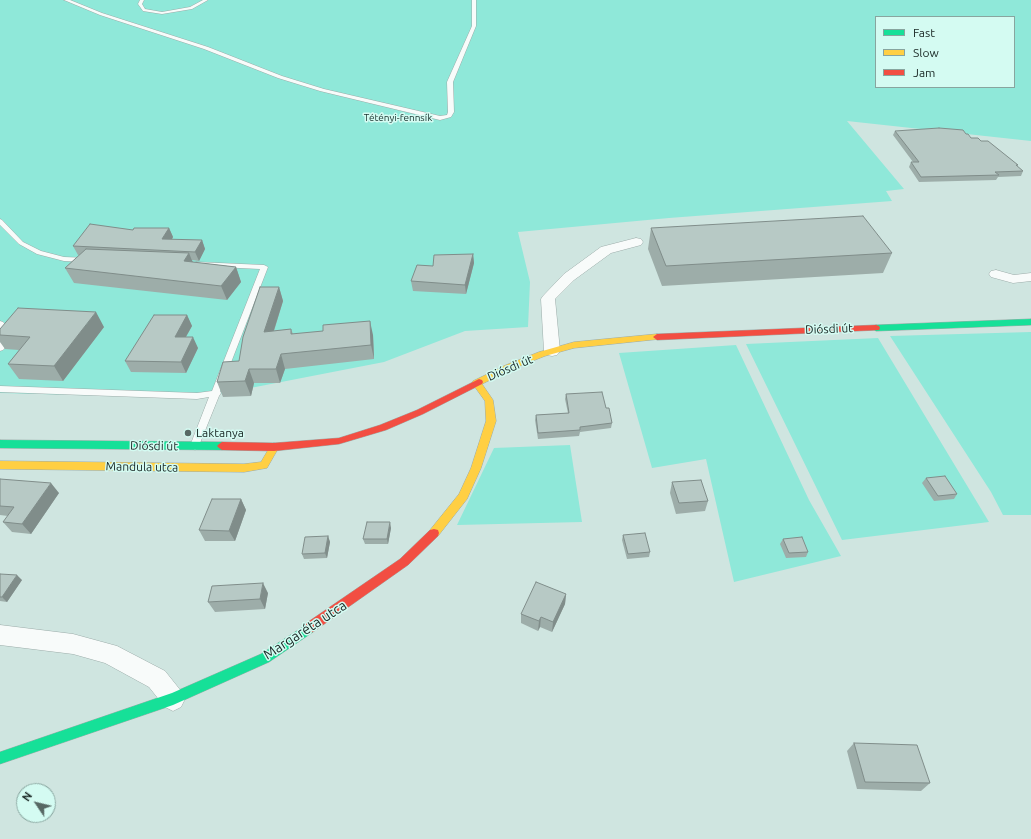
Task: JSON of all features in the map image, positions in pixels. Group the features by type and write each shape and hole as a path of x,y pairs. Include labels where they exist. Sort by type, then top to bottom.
{"main road":[{"name":"Diósdi út","path":"0,444 274,447 318,444 363,435 400,421 508,367 552,351 595,342 649,337 1031,322"},
{"name":"Margaréta utca","path":"0,758 173,699 265,658 404,562 439,528 466,489 476,468 492,421 489,400 476,383"},
{"name":"Mandula utca","path":"0,466 244,468 264,465 274,447"}],"street":[{"path":"552,351 548,299 569,277 606,250 636,242"},
{"path":"996,274 1014,279 1031,277"},
{"path":"0,634 73,644 109,654 157,679 173,699"}],"lane":[{"path":"66,0 101,14 206,48 280,77 322,90 440,118 449,116 451,112 450,82 474,26 474,0"},
{"path":"142,0 140,4 144,10 162,13 190,8 206,0"},
{"path":"1,222 21,243 39,253 64,259 95,260"},
{"path":"194,264 264,266 196,446"},
{"path":"0,324 8,332 6,341 0,348"},
{"path":"0,389 197,396 217,393"}],"green space":[{"name":"Tétényi-fennsík","path":"0,0 1031,0 1031,141 847,121 904,189 886,191 892,201 669,218 518,232 530,282 528,327 465,331 384,362 199,398 0,393"},
{"path":"1031,332 1031,515 1003,515 991,492 890,336"},
{"path":"878,338 989,522 842,540 746,344"},
{"path":"736,345 809,500 841,556 734,582 706,459 652,468 619,353"},
{"path":"570,445 582,522 457,525 494,448"}],"building":[{"path":"939,128 963,130 971,138 978,138 981,141 988,141 1018,165 1016,165 1023,171 995,172 999,175 921,177 911,162 919,162 895,131"},
{"path":"863,216 892,253 666,266 651,228"},
{"path":"90,224 133,230 134,228 169,228 162,239 202,240 195,252 73,246"},
{"path":"86,249 189,253 184,261 236,267 221,286 65,268"},
{"path":"473,254 465,285 411,281 417,265 433,266 434,255"},
{"path":"260,287 279,287 264,332 291,329 291,334 323,331 323,325 370,321 371,345 281,354 276,369 249,369 245,381 217,382 223,362 239,361 243,337"},
{"path":"18,308 96,312 54,366 8,364 30,337 0,335 0,329"},
{"path":"154,315 187,315 175,337 193,337 181,362 125,361"},
{"path":"602,392 606,408 609,408 612,423 580,427 580,430 538,433 536,415 569,413 566,394"},
{"path":"945,476 957,494 938,496 926,478"},
{"path":"0,479 51,483 22,524 3,522 14,507 0,506"},
{"path":"701,480 708,501 679,503 672,482"},
{"path":"212,499 241,499 229,531 199,530"},
{"path":"367,522 390,522 387,539 363,539"},
{"path":"645,533 650,552 628,554 623,535"},
{"path":"328,536 325,553 302,554 305,537"},
{"path":"802,537 808,552 789,553 783,539"},
{"path":"0,574 17,575 2,597 0,597"},
{"path":"536,582 566,594 553,622 541,617 539,621 521,614"},
{"path":"263,583 260,599 208,602 212,586"},
{"path":"854,743 917,745 930,783 865,782"}],"traffic: fast":[{"path":"876,328 1031,322"},
{"path":"0,444 222,446"},
{"path":"0,758 173,699 265,658 309,628"}],"traffic: slow":[{"path":"479,382 509,367 542,354 574,345 657,337"},
{"path":"434,533 463,496 476,468 491,421 489,400 476,383"},
{"path":"0,465 244,468 264,465 274,447"}],"traffic: jam":[{"path":"657,337 876,328"},
{"path":"222,446 274,447 339,441 383,428 420,412 479,382"},
{"path":"309,628 404,562 434,533"}],"place":[{"name":"Laktanya","path":"188,433"}]}
